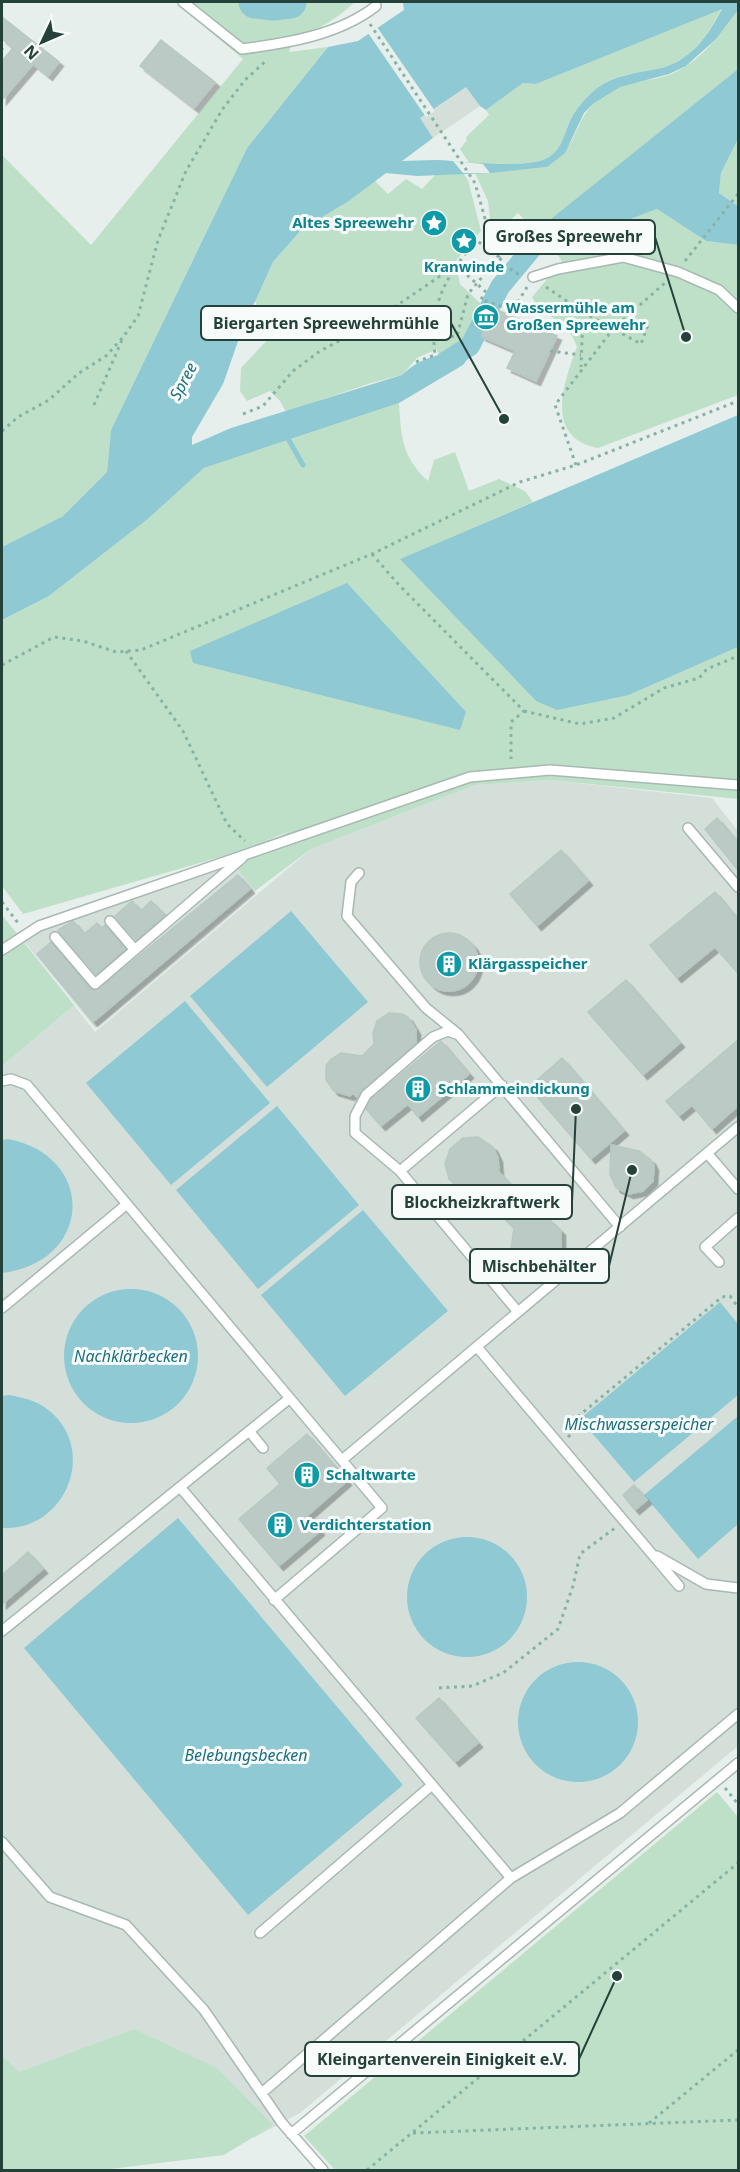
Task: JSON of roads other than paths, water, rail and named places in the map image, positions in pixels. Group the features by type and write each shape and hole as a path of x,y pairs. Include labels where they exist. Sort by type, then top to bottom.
{"lane":[{"path":"183,2 242,49 283,44 329,31 364,15 376,6"},
{"path":"532,277 623,257 678,272 719,290 738,308"},
{"path":"2,950 39,926 470,777 550,770 738,785"},
{"path":"688,828 738,887"},
{"path":"55,936 95,984 251,853"},
{"path":"359,873 351,882 347,916 426,1008 458,1034 620,1227"},
{"path":"110,921 135,950"},
{"path":"458,1034 448,1031 433,1037 366,1095 355,1116 355,1133 400,1171 518,1312"},
{"path":"2,1081 11,1079 27,1084 382,1508 274,1600"},
{"path":"400,1171 502,1085"},
{"path":"342,1460 738,1127"},
{"path":"707,1153 738,1189"},
{"path":"2,1308 127,1204"},
{"path":"719,1262 705,1246 738,1218"},
{"path":"477,1347 679,1586"},
{"path":"2,1631 290,1398"},
{"path":"249,1431 262,1448"},
{"path":"180,1487 511,1878"},
{"path":"652,1554 706,1584 738,1588"},
{"path":"263,2092 511,1878 620,1813 738,1714"},
{"path":"291,2134 738,1763"},
{"path":"260,1933 432,1785"},
{"path":"2,1842 50,1897 126,1925 204,2010 291,2134 323,2170"}],"water":[{"name":"Spree","path":"403,2 738,2 738,10 716,39 686,66 669,74 620,87 594,103 584,113 565,153 547,167 490,173 417,176 386,173 349,201 302,229 273,262 242,330 223,384 192,437 192,445 231,428 402,375 426,359 449,352 467,343 473,352 463,365 399,403 204,468 149,518 49,596 2,620 2,547 63,516 107,472 111,430 247,148 328,47 358,41 404,10","holes":["722,9 704,38 679,61 657,69 618,77 597,88 575,111 559,147 550,157 534,162 511,164 440,160 402,161 433,138 420,118 466,87 480,106 486,110 523,83 536,84"]},
{"path":"738,69 738,139 721,173 719,193 738,206 738,245 706,241 657,209 554,248 534,250 520,266 515,262 526,239"},
{"path":"738,415 738,647 629,695 557,710 536,701 400,559"},
{"path":"347,583 466,712 460,730 193,663 190,651"},
{"path":"291,911 368,1002 267,1087 190,996"},
{"path":"185,1001 270,1103 171,1185 86,1083"},
{"path":"277,1106 359,1205 258,1289 176,1190"},
{"path":"8,1139 37,1149 57,1166 69,1186 72,1208 67,1230 54,1250 32,1265 2,1273 2,1140"},
{"path":"363,1210 448,1311 345,1396 261,1295"},
{"name":"Nachklärbecken","path":"131,1289 156,1294 178,1309 193,1331 198,1356 193,1381 178,1403 156,1418 131,1423 106,1418 84,1403 69,1381 64,1356 69,1331 84,1309 106,1294"},
{"name":"Mischwasserspeicher","path":"720,1302 738,1324 738,1395 634,1482 580,1419"},
{"path":"9,1395 38,1403 63,1426 71,1445 73,1465 68,1485 58,1503 43,1517 24,1526 2,1528 2,1396"},
{"name":"Mischwasserspeicher","path":"738,1416 738,1524 698,1559 644,1495"},
{"name":"Belebungsbecken","path":"178,1518 403,1785 248,1915 24,1648"},
{"path":"467,1537 490,1541 510,1554 523,1574 527,1597 523,1620 510,1640 490,1653 467,1657 444,1653 424,1640 411,1620 407,1597 411,1574 424,1554 444,1541"},
{"path":"578,1662 601,1666 621,1679 634,1699 638,1722 634,1745 621,1765 601,1778 578,1782 555,1778 535,1765 522,1745 518,1722 522,1699 535,1679 555,1666"}],"waterway":[{"path":"255,2 273,4 290,2"},
{"path":"446,361 470,346 500,287 534,246"},
{"path":"286,435 303,465"}],"place":[{"name":"Altes Spreewehr","path":"434,223"},
{"name":"Kranwinde","path":"464,241"},
{"name":"Wassermühle am Großen Spreewehr","path":"486,317"},
{"name":"Großes Spreewehr","path":"686,337"},
{"name":"Biergarten Spreewehrmühle","path":"504,419"},
{"name":"Klärgasspeicher","path":"449,964"},
{"name":"Schlammeindickung","path":"418,1089"},
{"name":"Blockheizkraftwerk","path":"576,1109"},
{"name":"Mischbehälter","path":"632,1170"},
{"name":"Schaltwarte","path":"307,1475"},
{"name":"Verdichterstation","path":"280,1525"},
{"name":"Kleingartenverein Einigkeit e.V.","path":"617,1976"}]}
